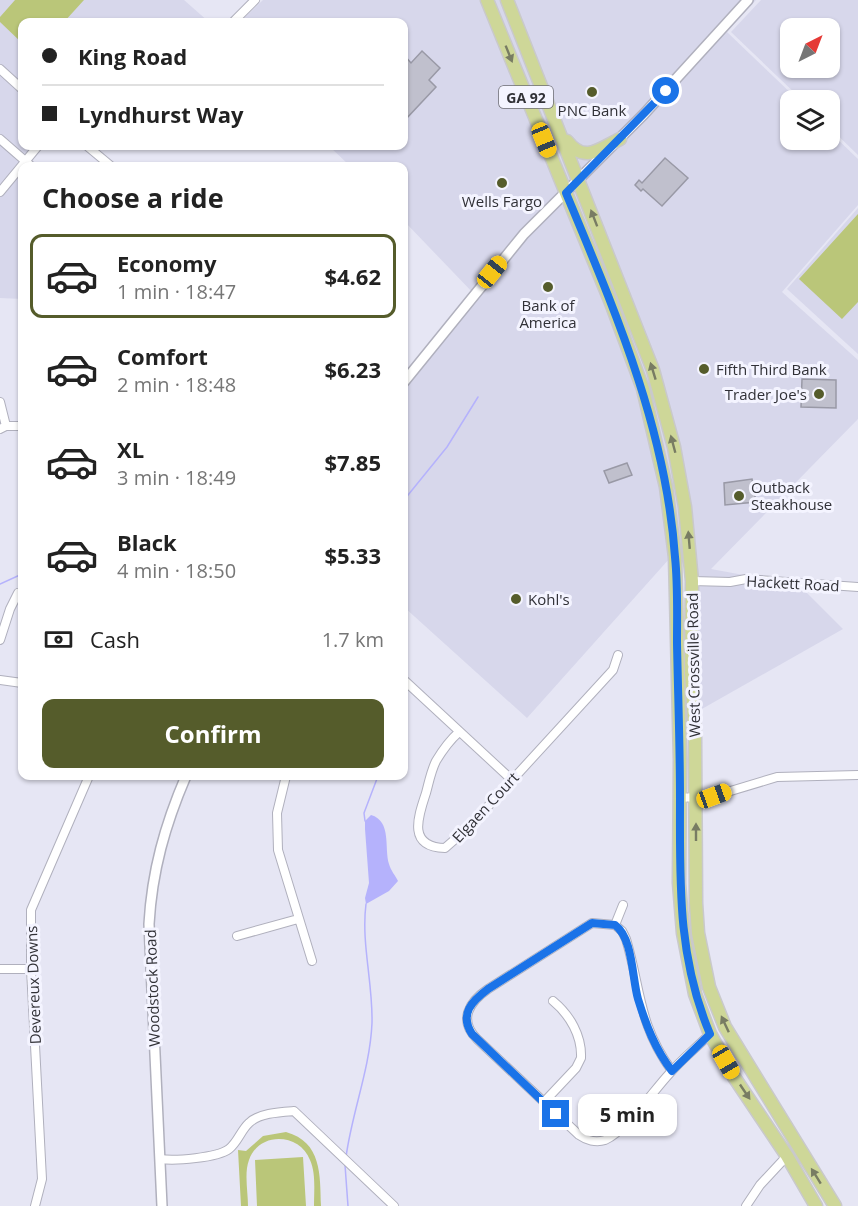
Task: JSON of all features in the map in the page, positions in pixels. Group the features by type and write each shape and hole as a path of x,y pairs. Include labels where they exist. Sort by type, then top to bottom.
{"main road":[{"name":"GA 92","path":"487,0 566,193"},
{"name":"GA 92","path":"507,0 579,179"},
{"path":"562,135 575,152 586,154 620,139"},
{"name":"West Crossville Road","path":"579,179 653,370 674,447 682,490 692,581 691,673 698,933 709,987 726,1027 835,1206"},
{"name":"West Crossville Road","path":"566,193 643,389 666,487 675,556 680,798 679,882 683,933 695,994 710,1034 734,1077 787,1156 816,1206"},
{"path":"787,1156 798,1146"}],"street":[{"path":"238,0 246,8"},
{"path":"237,18 255,0"},
{"path":"408,377 502,259 620,139 748,0"},
{"path":"0,69 18,85"},
{"path":"0,139 26,162"},
{"path":"92,150 106,162"},
{"path":"0,192 18,174"},
{"path":"0,402 3,428 18,426"},
{"name":"Hackett Road","path":"692,581 730,582 746,579 858,587"},
{"path":"0,640 18,593"},
{"name":"Elgaen Court","path":"459,732 435,764 420,812 417,827 426,845 445,848 454,842 613,670 618,655"},
{"path":"0,680 18,682"},
{"path":"408,684 512,780"},
{"path":"680,798 714,796 777,777 858,775"},
{"name":"Devereux Downs","path":"35,1206 42,1179 30,910 87,780"},
{"name":"Woodstock Road","path":"162,1206 149,924 151,894 162,838 184,780"},
{"path":"285,780 276,826 278,850 312,961"},
{"path":"615,925 623,905"},
{"path":"237,936 298,919"},
{"path":"672,1071 651,1038 638,998 626,939 615,925 592,923 488,989 469,1006 466,1018 472,1034 579,1135 584,1139 598,1142 613,1135 621,1128 672,1071 710,1034"},
{"path":"0,969 31,969"},
{"path":"544,1102 576,1068 581,1058 574,1025 566,1012 553,1001"},
{"path":"160,1159 195,1158 223,1152 232,1146 255,1118 294,1112 394,1206"},
{"path":"746,1206 760,1185 787,1156"}],"shaded area":[{"path":"0,0 184,0 204,18 18,18 18,150 35,150 25,162 18,162 18,299 0,298"},
{"path":"263,0 756,0 727,32 788,90 780,90 780,150 840,150 840,142 858,159 858,205 782,292 858,360 858,419 711,569 799,585 843,629 693,714 694,587 678,549 527,718 408,611 408,383 476,296 408,225 408,162 346,162 333,150 408,150 408,18 244,18"},
{"path":"761,0 858,0 858,155 840,138 840,90 792,90 731,32"},
{"path":"858,208 858,354 787,289"},
{"path":"371,815 378,818 385,829 389,864 398,881 389,891 366,904 365,898 369,883 365,821"}],"green space":[{"path":"15,0 84,0 68,18 18,18 18,39 0,22 0,17"},
{"path":"858,214 858,302 842,319 799,279"},
{"path":"286,1132 307,1143 313,1152 319,1172 321,1206 314,1206 313,1171 305,1151 289,1140 280,1139 261,1144 254,1151 247,1171 248,1206 241,1206 238,1150 246,1151 263,1136"},
{"path":"303,1157 306,1206 257,1206 255,1160"}],"building":[{"path":"422,51 440,68 429,80 436,87 408,117 408,60 411,63"},
{"path":"665,158 688,178 662,206 635,185 639,180 642,183"},
{"name":"Trader Joe's","path":"802,379 836,380 836,408 801,407"},
{"path":"627,463 632,475 609,483 604,471"},
{"name":"Outback Steakhouse","path":"752,479 756,502 725,505 724,483"}],"waterway":[{"path":"408,495 447,447 478,397"},
{"path":"0,584 18,576"},
{"path":"365,821 364,813 376,780"},
{"path":"346,1157 371,1040 371,993 365,933 366,904"},
{"path":"345,1165 348,1206"}],"place":[{"name":"PNC Bank","path":"592,92"},
{"name":"Wells Fargo","path":"502,183"},
{"name":"Bank of America","path":"548,287"},
{"name":"Fifth Third Bank","path":"704,369"},
{"name":"Trader Joe's","path":"819,394"},
{"name":"Outback Steakhouse","path":"739,496"},
{"name":"Kohl's","path":"516,599"}],"route":[{"path":"556,1114 472,1034 467,1024 467,1011 472,1001 488,989 592,923 603,922 615,925 624,935 638,998 651,1038 672,1071 710,1034 689,972 683,933 679,882 680,760 675,556 666,487 643,389 566,193 666,91"}]}
